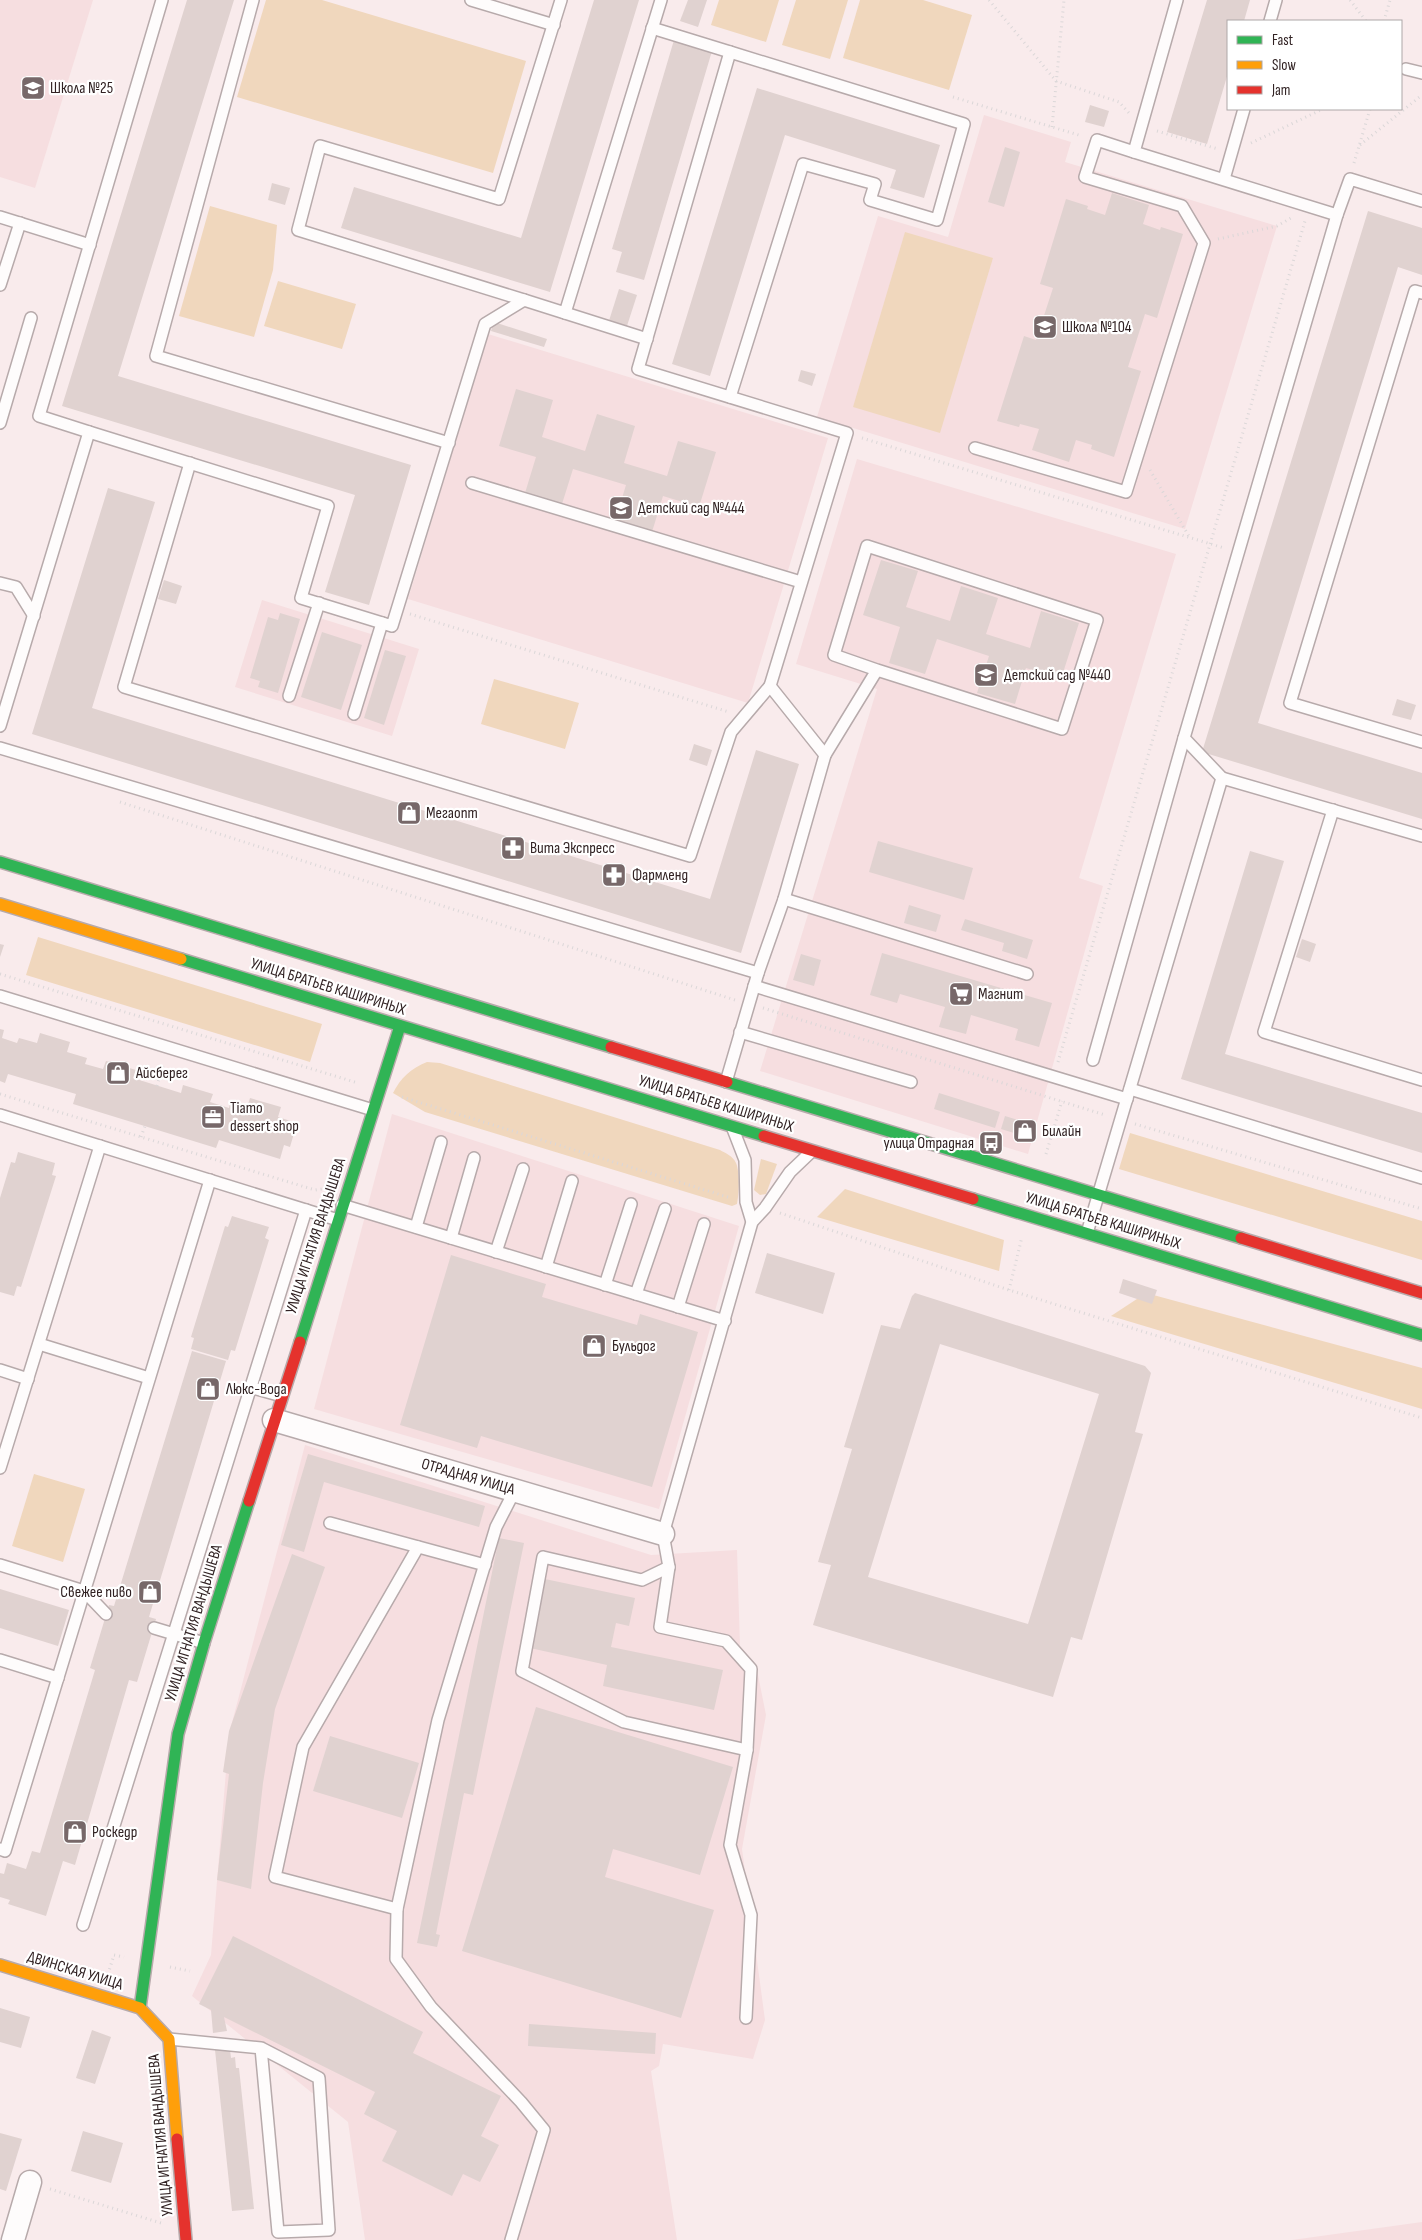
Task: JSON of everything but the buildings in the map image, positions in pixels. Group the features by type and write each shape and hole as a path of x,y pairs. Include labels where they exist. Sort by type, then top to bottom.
{"main road":[{"name":"УЛИЦА БРАТЬЕВ КАШИРИНЫХ","path":"0,862 1422,1293"},
{"name":"УЛИЦА БРАТЬЕВ КАШИРИНЫХ","path":"0,904 1422,1335"},
{"name":"УЛИЦА ИГНАТИЯ ВАНДЫШЕВА","path":"186,2236 169,2039 140,2008 178,1734 204,1643 400,1026"},
{"name":"ДВИНСКАЯ УЛИЦА","path":"0,1965 140,2008"}],"street":[{"name":"ОТРАДНАЯ УЛИЦА","path":"274,1420 663,1534"},
{"path":"13,2240 30,2182"}],"lane":[{"path":"162,0 39,416 328,506 301,598 392,626 485,324 524,300"},
{"path":"253,0 156,356 449,443"},
{"path":"471,0 554,25"},
{"path":"561,0 499,199 320,146 298,230 647,339"},
{"path":"565,313 661,0"},
{"path":"1134,152 1177,0"},
{"path":"1270,20 1276,0"},
{"path":"652,28 964,124 937,220 870,200 874,184 803,164 730,397"},
{"path":"190,463 124,687 690,856 731,732 770,686 847,433 638,369 730,52"},
{"path":"1406,69 1422,73"},
{"path":"1224,179 1244,110"},
{"path":"974,448 1126,492 1204,243 1182,206 1086,177 1097,140 1337,215"},
{"path":"1093,1060 1184,738 1337,215 1350,179 1422,201"},
{"path":"0,217 90,244"},
{"path":"0,285 20,223"},
{"path":"1422,293 1415,291 1290,703 1422,742"},
{"path":"0,423 31,318"},
{"path":"0,726 89,432"},
{"path":"472,483 801,582"},
{"path":"867,546 1096,620 1062,729 878,670 834,655 867,546"},
{"path":"0,583 16,587 34,616"},
{"path":"289,696 318,603"},
{"path":"354,714 382,623"},
{"path":"726,1082 754,986 784,899 825,755 878,670"},
{"path":"770,686 825,755"},
{"path":"1184,738 1222,778 1422,836"},
{"path":"0,748 758,974"},
{"path":"1087,1233 1222,778"},
{"path":"1333,810 1264,1032 1422,1080"},
{"path":"784,899 1028,974"},
{"path":"754,986 1053,1077 1129,1094 1422,1178"},
{"path":"0,996 373,1110"},
{"path":"740,1032 911,1082"},
{"path":"0,1115 338,1220"},
{"path":"732,1126 745,1160 746,1202 752,1222"},
{"path":"416,1227 441,1142"},
{"path":"0,1468 100,1146"},
{"path":"746,2018 751,1915 730,1845 747,1750 751,1669 726,1641 660,1627 669,1568 663,1534 752,1222 765,1208 790,1172 813,1151"},
{"path":"451,1238 474,1158"},
{"path":"496,1252 523,1169"},
{"path":"0,1849 5,1851 210,1180"},
{"path":"546,1267 572,1181"},
{"path":"605,1285 631,1204"},
{"path":"342,1205 725,1321"},
{"path":"636,1294 664,1209"},
{"path":"83,1925 249,1387 306,1210"},
{"path":"678,1307 704,1224"},
{"path":"39,1344 149,1378"},
{"path":"0,1370 28,1379"},
{"path":"249,1387 282,1396"},
{"path":"511,2240 544,2130 521,2102 431,2007 396,1959 397,1909 438,1720 496,1527 515,1490"},
{"path":"330,1523 485,1565"},
{"path":"397,1909 275,1877 303,1747 418,1547"},
{"path":"669,1568 642,1580 543,1557 522,1671 624,1722 747,1750"},
{"path":"0,1565 84,1591 106,1614"},
{"path":"154,1628 204,1643"},
{"path":"0,1660 58,1678"},
{"path":"169,2039 261,2048 319,2078 330,2230 278,2232 261,2048"}],"path":[{"path":"989,0 1056,81 1119,102 1141,126 1231,153 1321,110"},
{"path":"1052,127 1064,0"},
{"path":"1350,0 1365,20"},
{"path":"1384,20 1390,0"},
{"path":"1360,146 1422,95"},
{"path":"953,97 1097,140"},
{"path":"1350,179 1370,110"},
{"path":"1204,243 1277,226 1309,207"},
{"path":"1062,1102 1053,1077 1208,544 1309,207"},
{"path":"847,433 1238,553"},
{"path":"1139,450 1190,538"},
{"path":"397,610 744,717"},
{"path":"114,801 1062,1102 1422,1209"},
{"path":"0,974 746,1202"},
{"path":"0,1094 315,1190"},
{"path":"141,1137 145,1126"},
{"path":"765,1208 1009,1290 1422,1418"},
{"path":"30,2182 186,2236"}],"shaded area":[{"name":"Школа №25","path":"0,0 93,0 35,188 0,177"},
{"path":"266,0 322,0 526,61 493,173 237,97"},
{"path":"719,0 779,0 766,42 711,25"},
{"path":"796,0 848,0 830,59 782,45"},
{"path":"860,0 923,0 972,15 949,90 843,58"},
{"name":"Школа №104","path":"984,115 1071,142 1065,162 1277,226 1185,529 817,417 878,216 948,237"},
{"path":"210,206 277,225 273,270 254,337 179,316"},
{"path":"905,232 993,258 940,433 853,407"},
{"path":"278,281 356,304 342,349 264,326"},
{"name":"Детский сад №444","path":"488,334 828,438 748,703 408,599"},
{"path":"857,459 1176,554 1079,878 1103,886 1028,1154 760,1071 877,689 796,664"},
{"path":"262,600 419,649 392,736 235,687"},
{"path":"494,679 579,703 565,749 481,724"},
{"path":"38,937 322,1024 310,1062 26,975"},
{"path":"427,1062 440,1063 720,1150 733,1158 736,1163 739,1183 737,1204 732,1206 425,1112 393,1093 407,1075 416,1067"},
{"path":"392,1114 739,1226 659,1509 314,1409"},
{"path":"1130,1133 1422,1221 1422,1260 1119,1169"},
{"path":"761,1159 777,1164 766,1194 760,1195 754,1190"},
{"path":"845,1189 1004,1240 999,1271 817,1217"},
{"path":"1146,1293 1422,1368 1422,1409 1111,1316"},
{"path":"305,1445 651,1555 737,1550 740,1646 756,1665 766,1715 742,1849 765,2020 753,2059 663,2044 659,2066 651,2071 677,2240 365,2240 348,2122 192,1996 211,1955 229,1734"},
{"path":"34,1474 85,1489 63,1562 12,1546"},
{"path":"1422,2222 1422,2240 1292,2240"}],"traffic: fast":[{"path":"0,862 611,1047"},
{"path":"181,959 764,1136"},
{"path":"300,1342 400,1026"},
{"path":"727,1082 1241,1238"},
{"path":"973,1199 1422,1335"},
{"path":"140,2008 178,1734 204,1643 249,1501"}],"traffic: slow":[{"path":"0,904 181,959"},
{"path":"0,1965 140,2008 169,2039 177,2139"}],"traffic: jam":[{"path":"611,1047 727,1082"},
{"path":"764,1136 973,1199"},
{"path":"1241,1238 1422,1293"},
{"path":"249,1501 300,1342"},
{"path":"177,2139 186,2240"}],"place":[{"name":"Школа №25","path":"33,88"},
{"name":"Школа №104","path":"1045,327"},
{"name":"Детский сад №444","path":"621,508"},
{"name":"Детский сад №440","path":"986,675"},
{"name":"Мегаопт","path":"409,813"},
{"name":"Вита Экспресс","path":"513,848"},
{"name":"Фармленд","path":"614,875"},
{"name":"Магнит","path":"961,994"},
{"name":"Айсберег","path":"118,1073"},
{"name":"Tiamo dessert shop","path":"213,1117"},
{"name":"Билайн","path":"1025,1131"},
{"name":"улица Отрадная","path":"991,1143"},
{"name":"Бульдог","path":"594,1346"},
{"name":"Люкс-Вода","path":"208,1389"},
{"name":"Свежее пиво","path":"150,1592"},
{"name":"Роскедр","path":"75,1832"}]}
